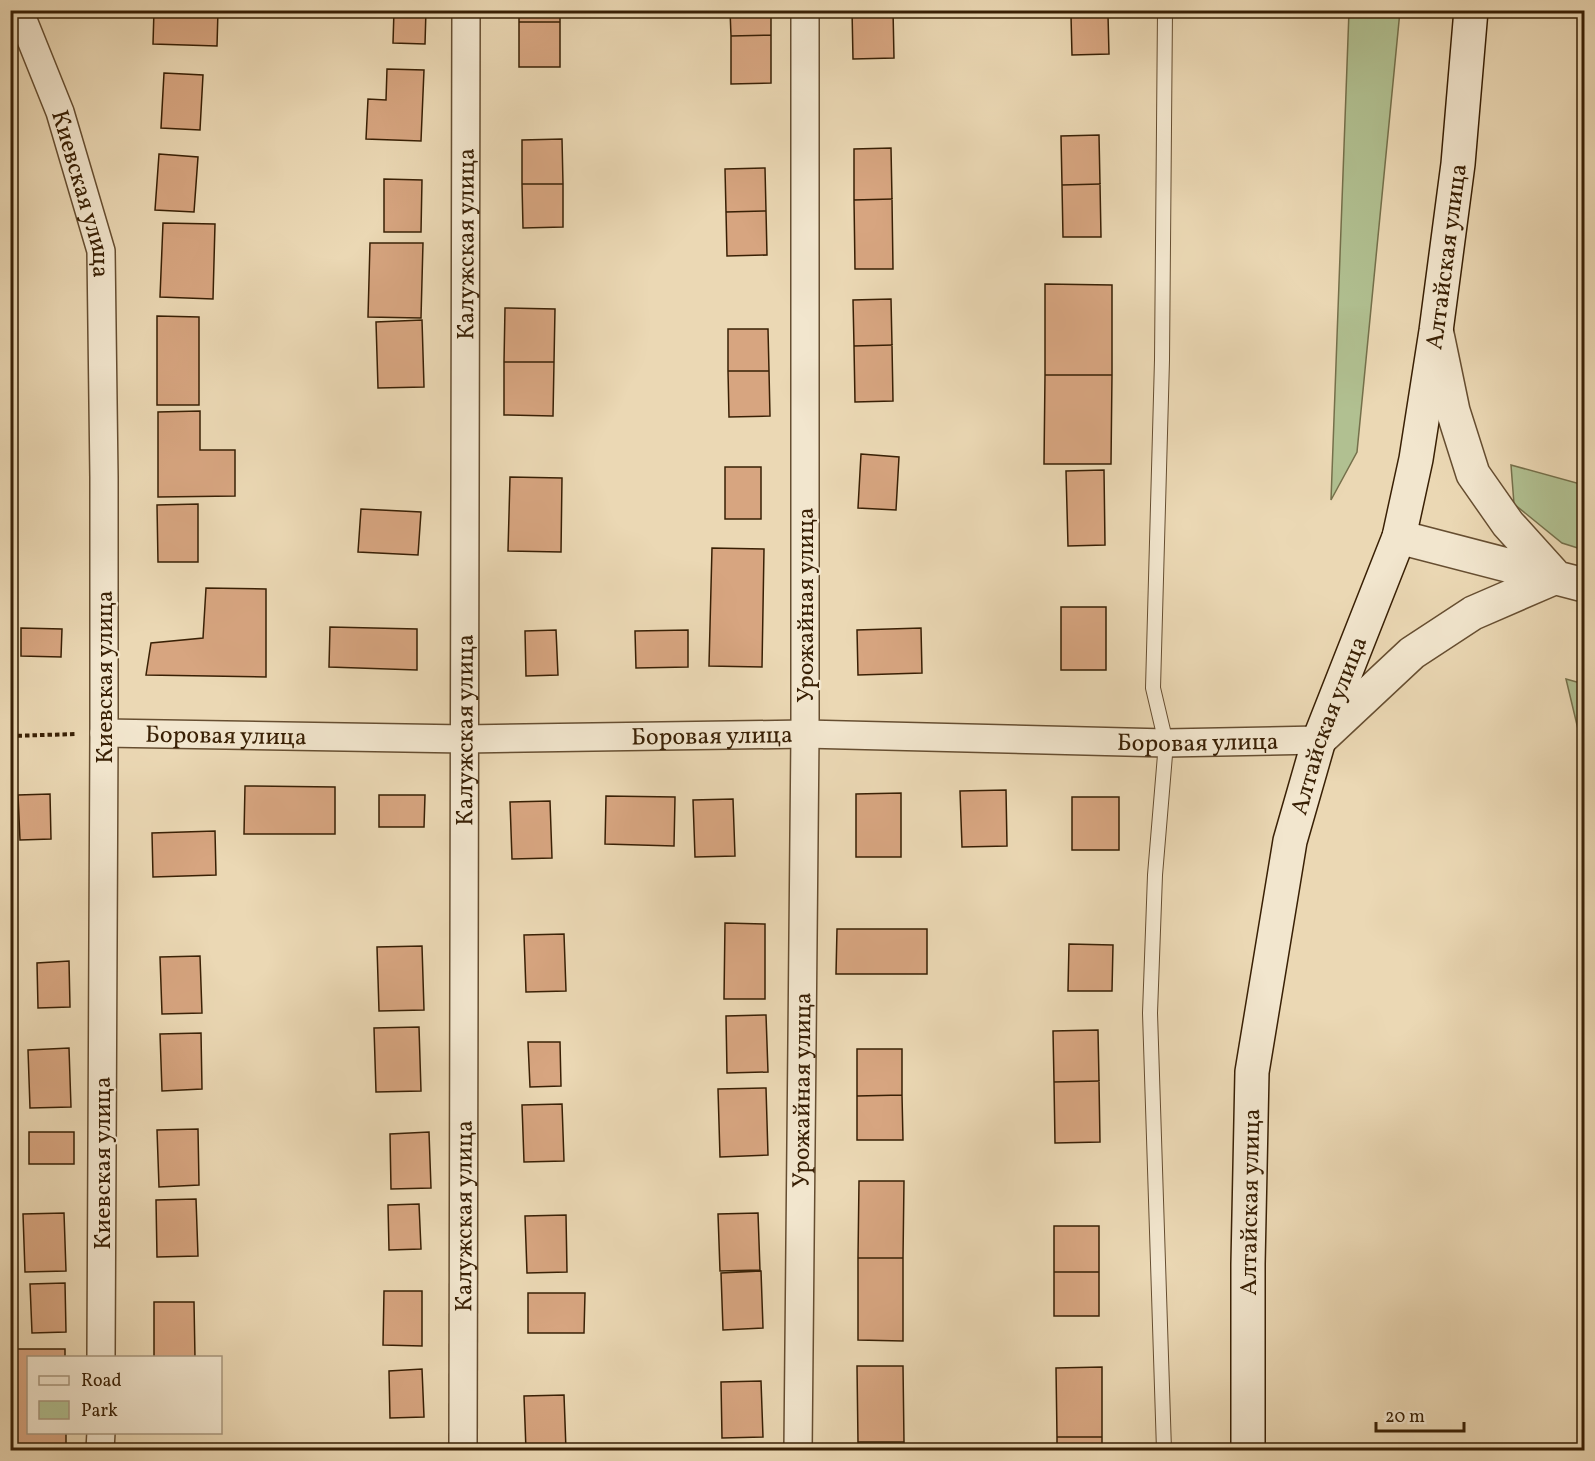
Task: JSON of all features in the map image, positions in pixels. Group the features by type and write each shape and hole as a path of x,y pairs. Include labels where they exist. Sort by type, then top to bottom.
{"main road":[{"name":"Алтайская улица","path":"1248,1450 1248,1264 1252,1072 1290,841 1319,740 1399,537 1416,459 1437,331 1458,164 1471,10"},
{"path":"1437,331 1453,411 1473,474 1508,524 1570,581"},
{"path":"1399,537 1570,581"},
{"path":"1319,740 1413,653 1473,613 1570,581"}],"street":[{"name":"Киевская улица","path":"19,10 60,112 101,251 104,477 101,1356"},
{"name":"Калужская улица","path":"464,1450 466,10"},
{"name":"Урожайная улица","path":"798,1450 805,734 805,10"},
{"name":"Боровая улица","path":"104,733 465,739 805,734 1166,743 1319,740"},
{"path":"100,1434 100,1450"}],"lane":[{"path":"1164,1450 1150,1013 1155,875 1166,743 1153,688 1162,360 1165,10"}],"path":[{"path":"10,735 104,733"}],"green space":[{"path":"1349,11 1400,11 1357,452 1331,500"},
{"path":"1511,465 1584,485 1584,550 1562,543 1514,504"},
{"path":"1566,679 1584,684 1584,749 1582,746"}],"building":[{"path":"154,10 218,10 217,46 153,44"},
{"path":"394,10 426,10 425,44 393,43"},
{"path":"519,10 560,10 560,22 519,22"},
{"path":"730,10 771,10 771,35 731,36"},
{"path":"852,10 893,10 894,58 853,59"},
{"path":"1071,10 1108,10 1108,15 1071,16"},
{"path":"1108,15 1109,54 1072,55 1071,16"},
{"path":"519,22 560,22 560,67 519,67"},
{"path":"771,35 771,83 731,84 731,36"},
{"path":"387,69 424,70 421,141 366,139 368,99 386,100"},
{"path":"164,73 203,75 200,130 161,128"},
{"path":"1099,135 1100,184 1062,185 1061,136"},
{"path":"562,139 563,184 522,184 522,140"},
{"path":"891,148 892,199 854,200 854,149"},
{"path":"159,154 198,157 194,212 155,210"},
{"path":"765,168 766,211 726,212 725,169"},
{"path":"384,179 422,180 421,232 384,232"},
{"path":"522,184 563,184 563,227 523,228"},
{"path":"1100,184 1101,237 1063,237 1062,185"},
{"path":"892,199 893,269 855,269 854,200"},
{"path":"766,211 767,255 727,256 726,212"},
{"path":"163,223 215,224 213,299 160,297"},
{"path":"370,243 423,243 421,318 368,317"},
{"path":"1045,284 1112,285 1112,375 1045,375"},
{"path":"891,299 892,345 854,346 853,300"},
{"path":"505,308 555,309 554,362 504,362"},
{"path":"157,316 199,317 199,405 157,405"},
{"path":"422,320 424,387 378,388 376,322"},
{"path":"728,329 768,329 769,371 728,371"},
{"path":"892,345 893,401 855,402 854,346"},
{"path":"504,362 554,362 553,416 504,415"},
{"path":"728,371 769,371 770,416 729,417"},
{"path":"1045,375 1112,375 1111,464 1044,464"},
{"path":"200,411 200,450 235,450 235,496 158,497 158,412"},
{"path":"861,454 899,457 896,510 858,508"},
{"path":"725,467 761,467 761,519 725,519"},
{"path":"1104,470 1105,545 1068,546 1066,471"},
{"path":"510,477 562,478 561,552 508,551"},
{"path":"198,504 198,562 158,562 157,505"},
{"path":"361,509 421,512 418,555 358,552"},
{"path":"712,548 764,549 762,667 709,666"},
{"path":"206,588 266,589 266,677 146,675 151,643 203,638"},
{"path":"1061,607 1106,607 1106,670 1061,670"},
{"path":"330,627 417,629 417,670 329,667"},
{"path":"21,628 62,629 61,657 21,656"},
{"path":"921,628 922,673 858,675 857,630"},
{"path":"556,630 558,675 526,676 525,631"},
{"path":"688,630 688,667 636,668 635,631"},
{"path":"245,786 335,787 335,834 244,834"},
{"path":"1006,790 1007,846 962,847 960,791"},
{"path":"901,793 901,857 856,857 856,794"},
{"path":"50,794 51,839 20,840 18,795"},
{"path":"379,795 425,795 424,827 379,827"},
{"path":"606,796 675,797 674,846 605,844"},
{"path":"1072,797 1119,797 1119,850 1072,850"},
{"path":"733,799 735,856 695,857 693,800"},
{"path":"550,801 552,858 512,859 510,802"},
{"path":"215,831 216,875 153,877 152,833"},
{"path":"725,923 765,924 765,999 724,999"},
{"path":"837,929 927,929 927,974 836,974"},
{"path":"564,934 566,991 526,992 524,935"},
{"path":"1069,944 1113,945 1112,991 1068,991"},
{"path":"422,946 424,1010 379,1011 377,947"},
{"path":"200,956 202,1013 162,1014 160,957"},
{"path":"69,961 70,1007 38,1008 37,963"},
{"path":"766,1015 768,1072 727,1073 726,1016"},
{"path":"419,1027 421,1091 376,1092 374,1028"},
{"path":"1098,1030 1099,1081 1054,1082 1053,1031"},
{"path":"201,1033 202,1089 162,1091 160,1034"},
{"path":"528,1042 560,1042 561,1086 530,1087"},
{"path":"69,1048 71,1107 30,1108 28,1050"},
{"path":"857,1049 902,1049 902,1095 857,1096"},
{"path":"1099,1081 1100,1142 1055,1143 1054,1082"},
{"path":"766,1088 768,1155 720,1157 718,1089"},
{"path":"902,1095 903,1140 857,1140 857,1096"},
{"path":"562,1104 564,1161 524,1162 522,1105"},
{"path":"198,1129 199,1185 159,1187 157,1130"},
{"path":"29,1132 74,1132 74,1164 29,1164"},
{"path":"429,1132 431,1188 391,1189 390,1134"},
{"path":"859,1181 904,1181 903,1258 858,1258"},
{"path":"196,1199 198,1256 157,1257 156,1200"},
{"path":"419,1204 421,1249 389,1250 388,1205"},
{"path":"64,1213 66,1271 25,1272 23,1214"},
{"path":"758,1213 760,1270 720,1271 718,1214"},
{"path":"566,1215 567,1272 527,1273 525,1216"},
{"path":"1054,1226 1099,1226 1099,1272 1054,1272"},
{"path":"858,1258 903,1258 903,1341 858,1340"},
{"path":"761,1271 763,1328 723,1330 721,1273"},
{"path":"1054,1272 1099,1272 1099,1316 1054,1316"},
{"path":"65,1283 66,1332 32,1333 30,1284"},
{"path":"384,1291 422,1291 422,1346 383,1345"},
{"path":"528,1293 585,1293 584,1333 528,1333"},
{"path":"154,1302 194,1302 195,1356 154,1356"},
{"path":"10,1349 65,1349 65,1356 27,1356 27,1434 66,1434 66,1450 11,1450"},
{"path":"857,1366 903,1366 904,1442 858,1442"},
{"path":"1102,1367 1102,1437 1057,1437 1056,1368"},
{"path":"422,1369 424,1417 390,1418 389,1371"},
{"path":"761,1381 763,1437 722,1438 721,1382"},
{"path":"564,1395 566,1450 526,1450 524,1396"},
{"path":"1057,1437 1102,1437 1102,1450 1057,1450"},
{"path":"858,1442 904,1442 904,1450 859,1450"}]}
